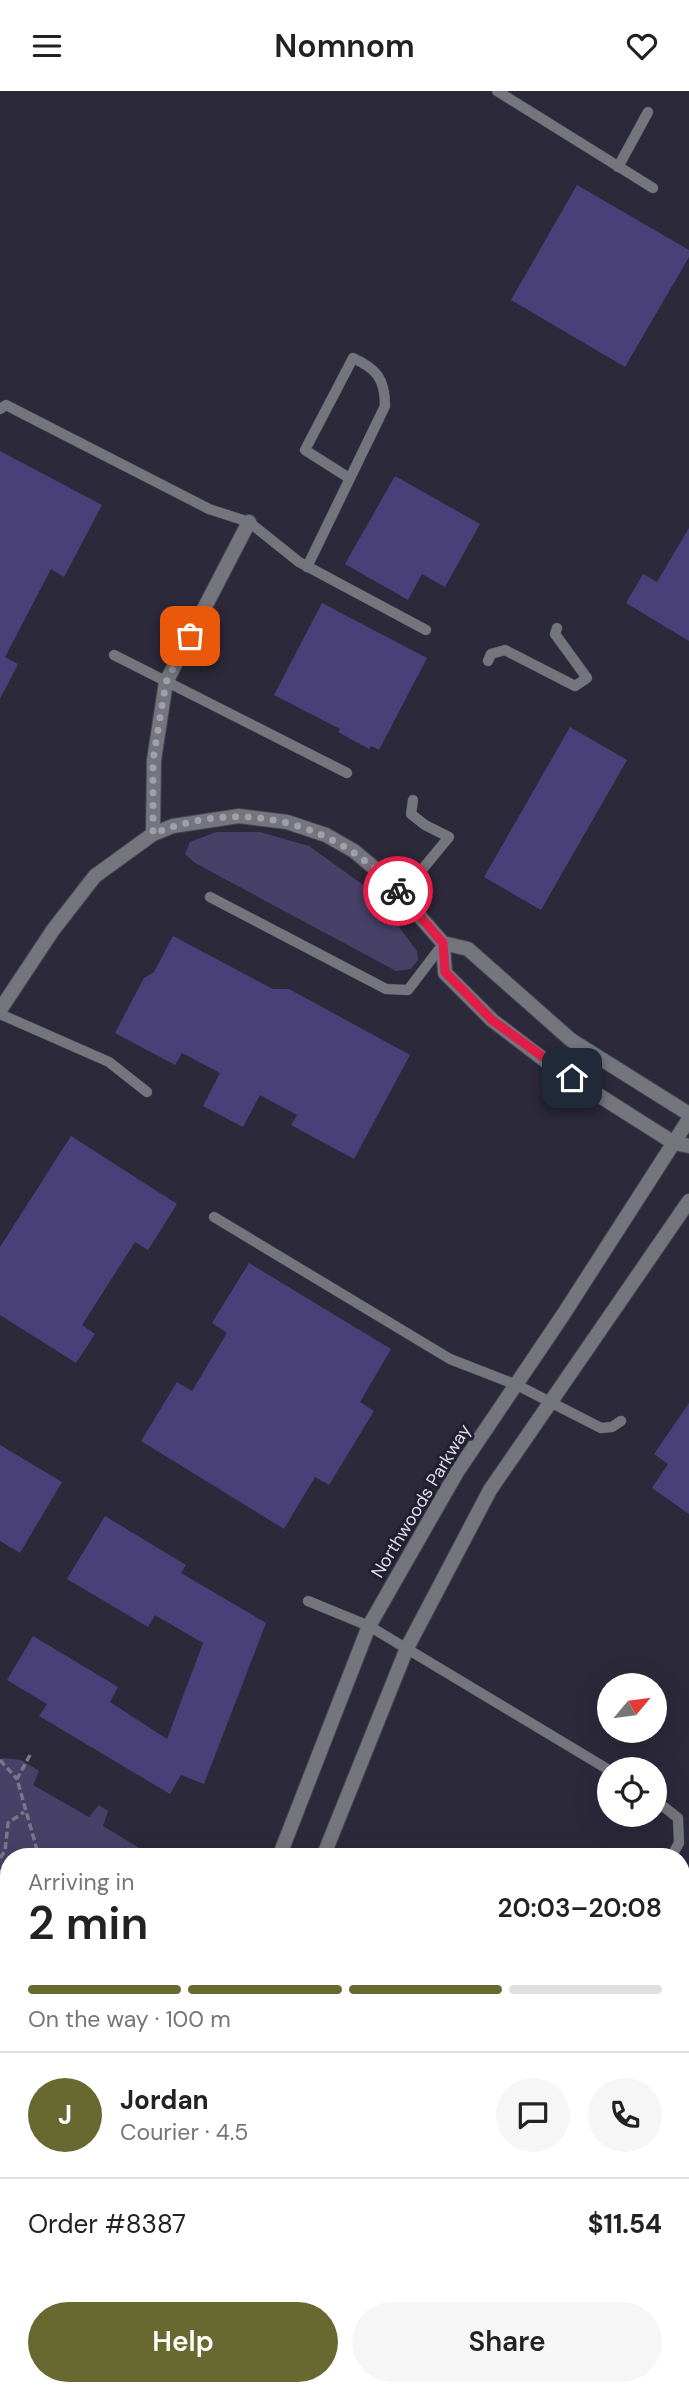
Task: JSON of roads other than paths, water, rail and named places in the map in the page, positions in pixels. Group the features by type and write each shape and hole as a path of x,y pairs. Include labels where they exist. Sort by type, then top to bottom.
{"street":[{"path":"153,834 153,760 166,682 249,522"},
{"path":"0,1012 53,930 95,876 153,834 173,826 239,816 287,822 326,835 355,851 401,895 443,943 468,949 571,1040 689,1117"},
{"path":"443,943 445,972 492,1020 551,1065 674,1143 689,1146"},
{"name":"Northwoods Parkway","path":"283,1848 369,1626 457,1472 517,1385 689,1117"},
{"path":"327,1848 407,1648 490,1490 689,1201"}],"lane":[{"path":"497,91 653,188"},
{"path":"618,167 648,112"},
{"path":"307,566 385,406 385,384 373,367 353,358 304,450 349,478"},
{"path":"0,409 6,405 209,509 249,522 307,566 426,630"},
{"path":"488,661 491,654 505,650 575,685 587,678 555,634 557,628"},
{"path":"114,655 347,773"},
{"path":"401,895 449,837 425,825 411,814 413,800"},
{"path":"210,897 386,989 408,990 443,943"},
{"path":"0,1012 109,1062 147,1091"},
{"path":"214,1217 450,1359 517,1385 601,1428 612,1427 621,1421"},
{"path":"308,1601 369,1626 597,1763"},
{"path":"667,1809 678,1818 679,1843 676,1848"}]}
